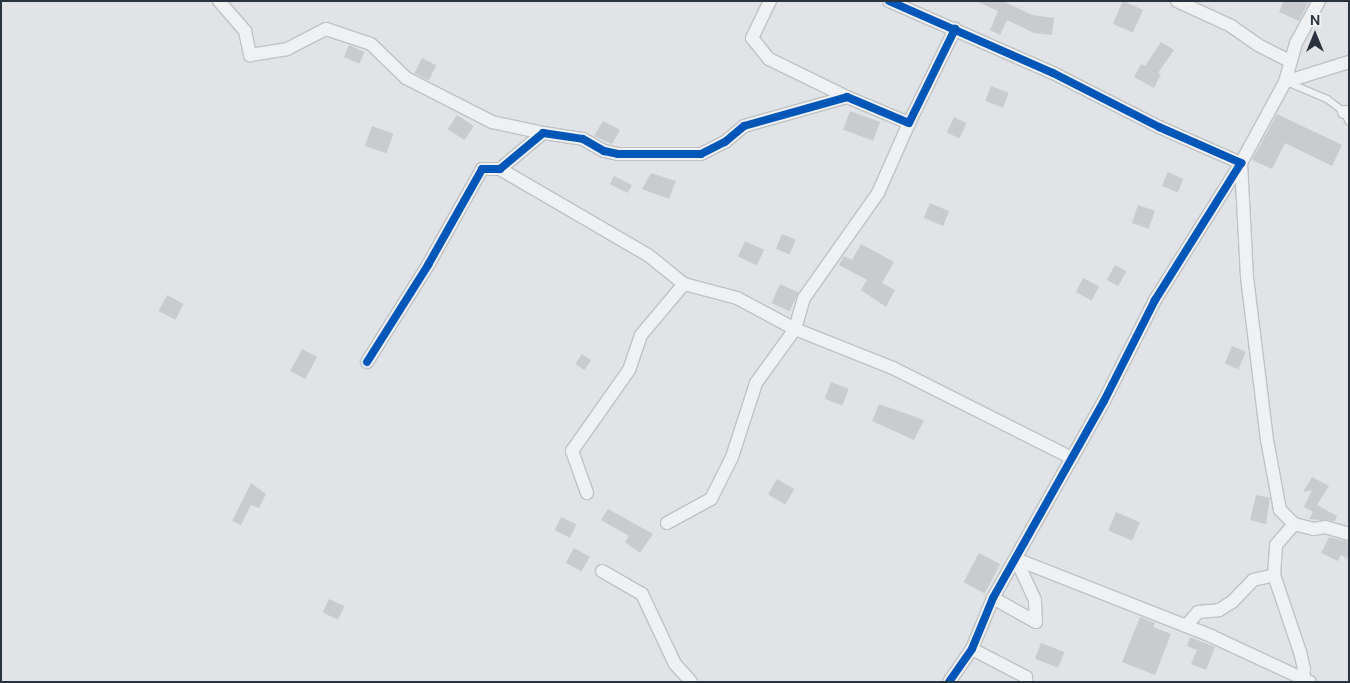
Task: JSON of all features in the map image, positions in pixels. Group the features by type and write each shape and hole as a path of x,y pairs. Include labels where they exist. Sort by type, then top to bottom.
{"street":[{"path":"219,1 245,31 250,55 287,49 326,29 371,44 406,78 492,122 543,133 584,139 604,151 618,154 701,154 725,142 744,126 847,97"},
{"path":"770,1 752,38 769,59 847,97 909,123"},
{"path":"889,1 955,29 1241,163"},
{"path":"1177,1 1232,26 1258,45 1289,61"},
{"path":"949,682 972,649 993,598 1072,458 1155,300 1241,163 1286,82 1289,61 1319,1"},
{"path":"667,523 711,499 732,457 756,384 795,329 804,298 878,193 909,123 955,29"},
{"path":"1286,82 1349,62"},
{"path":"500,170 543,133"},
{"path":"1241,163 1247,277 1267,440 1280,510 1294,524 1314,529 1325,527 1349,534"},
{"path":"367,362 428,264 482,169 500,170 648,255 684,284 737,298 795,329 893,368 1072,458"},
{"path":"587,493 572,451 629,370 641,335 684,284"},
{"path":"1294,524 1276,545 1274,575 1300,652 1305,681"},
{"path":"993,598 1036,622 1035,600 1016,559"},
{"path":"1016,559 1186,626 1305,681"},
{"path":"602,571 642,594 675,664 691,682"},
{"path":"1186,626 1198,612 1219,610 1232,602 1252,580 1274,575"},
{"path":"972,649 1026,677 1026,682"}],"lane":[{"path":"1286,82 1327,99 1347,115"}],"building":[{"path":"976,1 1003,1 1032,15 1054,18 1052,35 1034,33 1007,20 1000,35 990,30 998,11"},
{"path":"1123,1 1143,10 1133,33 1113,24"},
{"path":"1284,1 1309,1 1299,21 1279,12"},
{"path":"1161,42 1174,50 1158,73 1161,74 1154,88 1134,77 1141,64 1145,66"},
{"path":"349,45 365,52 359,64 344,57"},
{"path":"422,58 436,65 429,80 414,73"},
{"path":"991,86 1009,93 1003,108 985,101"},
{"path":"850,111 880,122 873,141 843,130"},
{"path":"1277,114 1342,145 1332,166 1285,143 1272,169 1252,160"},
{"path":"457,115 474,126 465,140 448,129"},
{"path":"954,117 967,123 960,138 947,132"},
{"path":"603,121 620,130 612,144 594,136"},
{"path":"372,126 394,134 386,154 365,146"},
{"path":"1168,172 1184,179 1177,193 1162,186"},
{"path":"651,173 676,181 669,199 642,189"},
{"path":"614,176 632,185 628,193 610,184"},
{"path":"930,203 949,211 943,226 924,218"},
{"path":"1138,205 1155,211 1149,229 1132,223"},
{"path":"782,234 796,240 790,255 776,249"},
{"path":"745,241 764,250 757,265 738,256"},
{"path":"861,244 894,262 882,283 895,290 886,307 861,290 867,280 839,265 844,256 852,260"},
{"path":"1115,265 1126,271 1118,286 1107,280"},
{"path":"1083,278 1099,286 1092,300 1076,292"},
{"path":"780,284 798,292 790,311 771,303"},
{"path":"167,295 184,304 175,320 159,311"},
{"path":"1232,346 1246,352 1238,369 1225,363"},
{"path":"302,349 317,357 305,379 290,371"},
{"path":"582,354 591,360 584,370 575,364"},
{"path":"831,382 849,389 842,406 825,399"},
{"path":"879,404 924,420 914,440 872,421"},
{"path":"1312,477 1329,486 1317,505 1337,516 1335,521 1309,519 1313,512 1304,507 1312,490 1303,492"},
{"path":"777,479 794,489 785,505 768,495"},
{"path":"251,483 266,494 259,508 251,505 241,525 232,521"},
{"path":"1256,495 1270,498 1266,524 1250,520"},
{"path":"608,509 653,534 640,553 625,542 629,536 601,520"},
{"path":"1116,512 1140,522 1132,541 1108,530"},
{"path":"561,517 576,524 570,538 555,531"},
{"path":"1329,537 1349,542 1349,559 1341,555 1338,561 1321,553"},
{"path":"574,548 590,557 582,572 566,563"},
{"path":"979,553 1000,564 985,593 964,582"},
{"path":"329,599 344,606 338,620 323,613"},
{"path":"1140,617 1155,623 1153,627 1171,634 1155,675 1122,662"},
{"path":"1190,637 1215,647 1206,670 1191,664 1197,650 1187,646"},
{"path":"1041,643 1064,652 1058,668 1035,659"}],"cycle path":[{"path":"889,1 1053,73 1159,127 1241,163 1155,300 1104,401 993,598 972,649 949,682"},
{"path":"367,362 428,265 482,169 500,169 543,133 583,139 604,151 618,154 701,154 725,142 744,126 847,97 909,123 955,29"}]}
